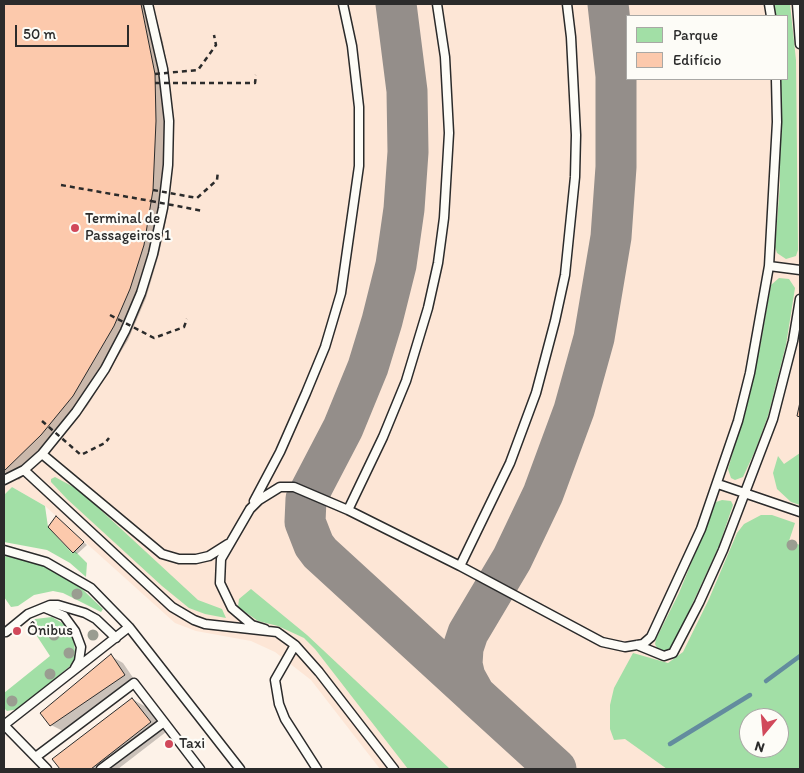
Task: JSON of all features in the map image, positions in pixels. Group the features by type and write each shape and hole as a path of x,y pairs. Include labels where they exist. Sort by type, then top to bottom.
{"lane":[{"path":"4,480 24,470 42,454 76,412 105,369 141,293 153,254 164,200 169,121 163,69 148,4"},
{"path":"343,4 352,46 359,107 359,166 341,292 325,347 280,452 250,509 221,558 220,583 237,614 252,626 277,632 295,645 319,672 394,769"},
{"path":"348,510 383,437 406,381 428,308 438,263 444,218 449,133 445,57 437,4"},
{"path":"460,566 510,463 536,393 565,274 575,177 576,135 571,37 567,4"},
{"path":"797,4 800,44"},
{"path":"250,509 268,492 280,487 294,487 348,510 460,566 602,642 616,646 643,644 651,637 684,570 718,484 750,373 770,266 777,122 776,80"},
{"path":"770,266 800,270"},
{"path":"635,645 646,647 657,654 668,655 677,649 723,550 773,419 793,341 800,299"},
{"path":"42,454 162,554 179,559 196,559 209,556 230,543"},
{"path":"24,470 172,607 205,624 265,629"},
{"path":"718,484 800,512"},
{"path":"4,550 46,562 91,588 129,627 240,769"},
{"path":"6,632 28,614 43,607 58,605 85,613 102,624 116,638"},
{"path":"43,607 64,616 75,631 81,654 73,671"},
{"path":"48,769 4,725 129,627"},
{"path":"651,637 652,649 657,654"},
{"path":"295,645 275,680 279,704 286,719 317,769"},
{"path":"37,756 134,683 200,769"},
{"path":"101,769 164,722"}],"path":[{"path":"155,74 198,70 216,45 214,35"},
{"path":"155,83 255,83 256,75"},
{"path":"153,190 197,198 217,180 218,171"},
{"path":"61,185 203,211"},
{"path":"110,315 154,338 184,327 187,319"},
{"path":"42,421 81,455 105,443 109,438"}],"shaded area":[{"path":"4,4 800,4 800,769 380,769 311,680 275,652 251,641 196,631 175,623 45,506 12,487 4,495"}],"green space":[{"path":"771,4 790,4 796,60 798,250 796,256 786,259 777,253 775,247 780,184 779,80 789,80 789,15 773,15"},
{"path":"779,278 789,279 795,288 786,345 768,416 755,451 743,477 735,480 731,478 728,469 745,411 760,347 771,285"},
{"path":"800,453 800,505 791,502 777,489 773,473 778,456 784,464"},
{"path":"55,477 79,490 198,600 222,609 226,618 205,614 189,608 162,586 67,499 51,482 51,479"},
{"path":"12,487 45,506 48,527 72,553 75,551 87,563 86,577 70,563 47,550 4,542 4,495"},
{"path":"722,500 731,501 733,505 719,546 672,648 664,652 658,650 655,644 656,639 679,593 716,502"},
{"path":"761,515 772,515 795,523 789,541 800,545 800,769 667,769 625,739 614,740 610,729 610,705 614,688 633,653 668,663 683,652 709,599 737,533 744,524"},
{"path":"4,556 30,559 47,566 81,588 103,609 101,612 63,593 53,591 34,595 18,606 11,607 4,597"},
{"path":"251,589 307,635 450,769 408,769 315,649 304,638 278,626 258,621 238,607 239,599"},
{"path":"52,617 69,627 74,643 76,661 19,709 7,711 4,708 4,693 50,656 29,624 35,619"}],"building":[{"name":"Terminal de Passageiros 1","path":"4,4 141,4 155,74 156,121 153,190 144,245 130,289 114,326 73,396 41,435 4,471"},
{"path":"800,402 800,417 797,416"},
{"path":"56,516 84,542 73,553 48,527"},
{"path":"111,654 125,675 50,726 40,713"},
{"path":"132,698 151,722 91,769 60,769 52,759"}],"waterway":[{"path":"766,681 800,656"},
{"path":"670,744 750,695"}],"taxiway":[{"path":"396,4 407,91 408,152 404,209 396,265 368,367 343,428 306,499 305,522 314,545 320,553 475,695"},
{"path":"556,769 475,695 465,677 462,664 463,648 468,633 512,559 543,494 574,410 594,338 611,237 616,167 616,76 608,4"}],"place":[{"name":"Terminal de Passageiros 1","path":"75,228"},
{"name":"Ônibus","path":"17,631"},
{"name":"Taxi","path":"169,744"}]}
